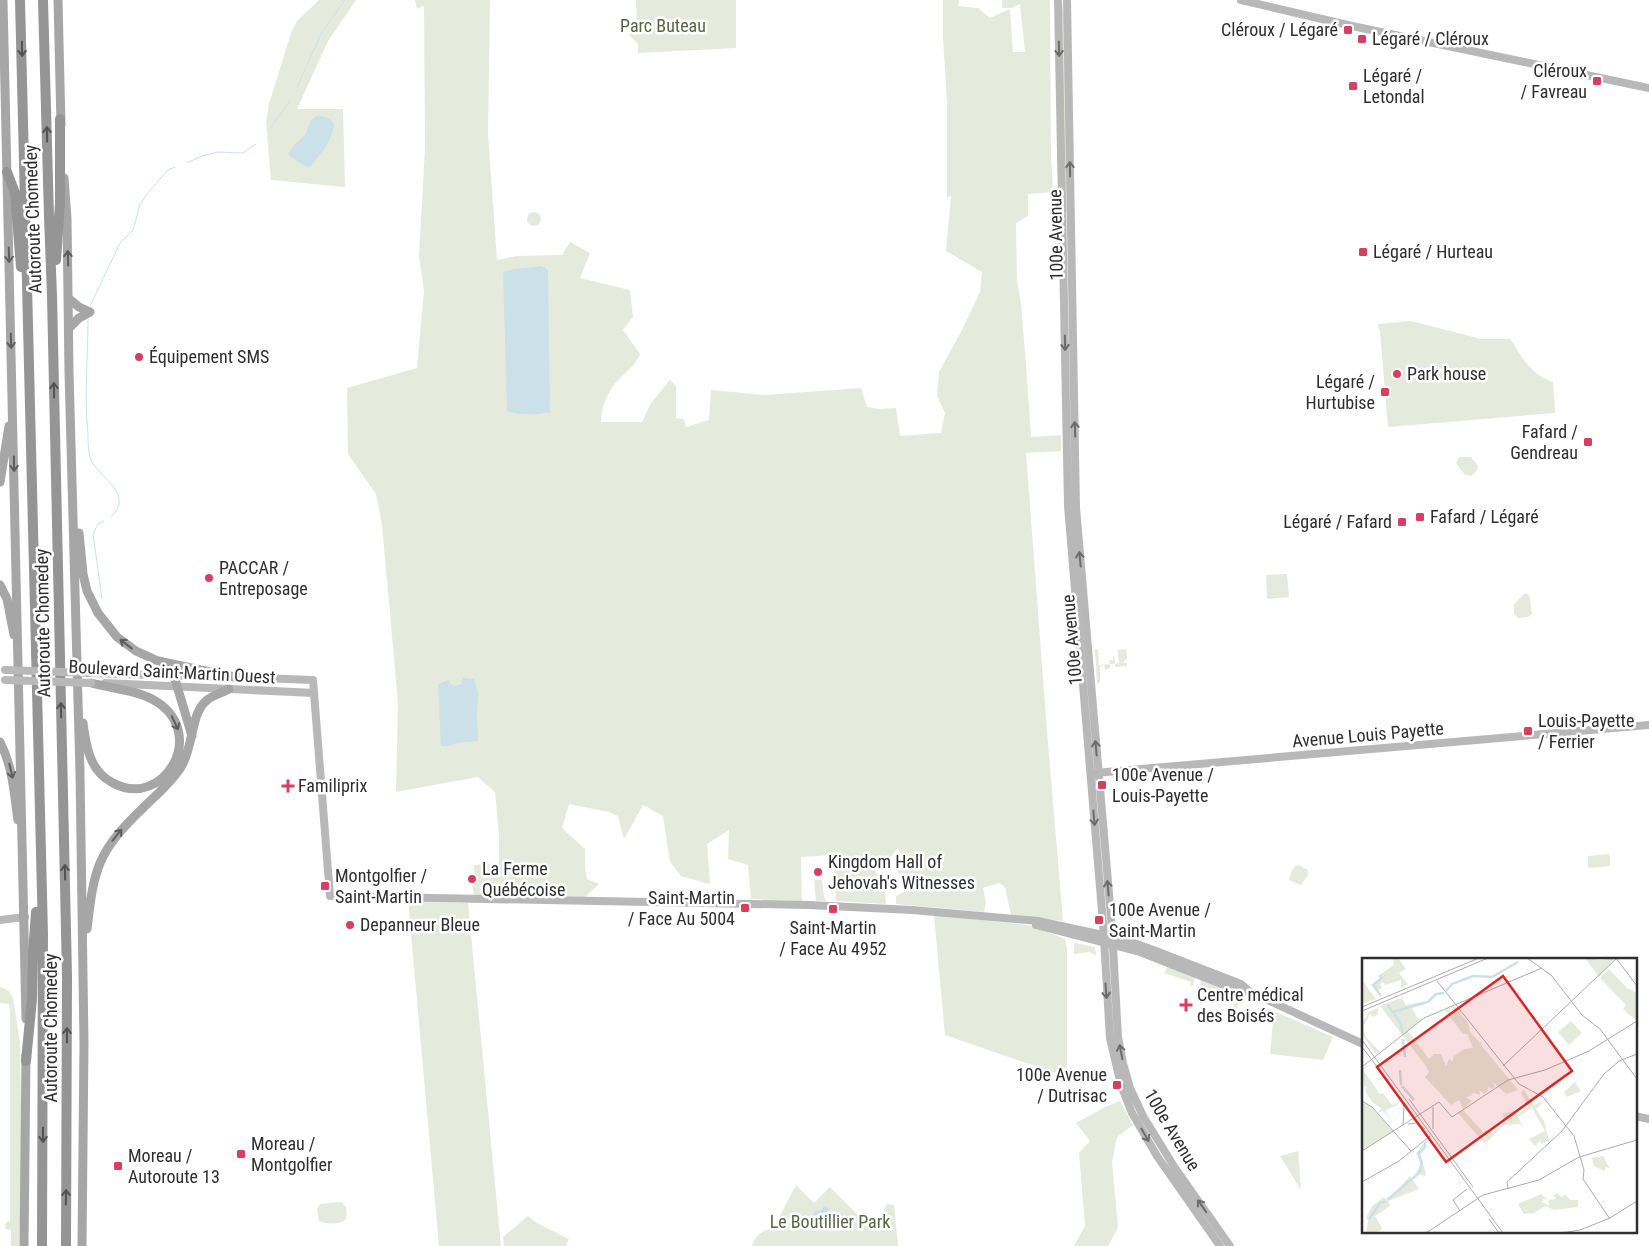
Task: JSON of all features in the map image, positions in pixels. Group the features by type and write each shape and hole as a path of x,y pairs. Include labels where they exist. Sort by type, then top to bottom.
{"highway":[{"name":"Autoroute Chomedey","path":"20,0 41,859 42,1246"},
{"name":"Autoroute Chomedey","path":"44,0 67,976 66,1246"},
{"path":"52,296 60,218 60,119"},
{"path":"7,172 15,193 16,226 28,330"},
{"path":"26,1061 41,859"}],"main road":[{"path":"3,0 25,917 24,1246"},
{"path":"58,0 60,119 67,218 68,328 78,689 83,964 82,1246"},
{"path":"68,298 90,312 79,318 68,328"},
{"path":"0,482 5,461 13,398"},
{"path":"72,466 84,580 92,603 105,623 127,645 147,657 168,664 198,668 239,678"},
{"path":"0,585 8,605 19,664"},
{"path":"174,676 192,736"},
{"path":"78,689 88,750 100,774 116,784 130,788 148,786 160,779 174,763 179,748 178,730 172,716 161,705 150,698 91,683"},
{"path":"83,964 92,891 101,859 120,830 178,771 186,758 197,712 201,705 208,698 229,689"},
{"path":"0,742 12,773 23,860"}],"street":[{"name":"100e Avenue","path":"1058,0 1068,499 1112,940 1118,1037 1123,1064 1132,1093 1143,1116 1167,1156 1230,1246"},
{"name":"100e Avenue","path":"1067,0 1076,507 1110,1042 1123,1092 1132,1113 1153,1149 1220,1246"},
{"path":"1241,0 1351,26 1649,88"},
{"name":"Boulevard Saint-Martin Ouest","path":"2,669 313,680 314,693 3,680"},
{"path":"314,693 330,896 842,906 929,911 1044,922 1112,940 1238,991 1250,992 1362,1044"},
{"name":"Avenue Louis Payette","path":"1094,773 1649,726"},
{"path":"0,920 25,917"},
{"path":"1636,1116 1649,1119"}],"green space":[{"path":"319,0 356,0 328,41 297,109 343,109 345,187 271,180 266,122 269,104 291,33 297,21"},
{"path":"415,0 490,0 488,134 497,260 517,256 562,255 570,242 590,253 580,278 630,290 633,317 623,330 640,354 634,364 610,391 606,398 601,422 642,422 651,403 670,380 676,386 676,418 684,419 686,427 709,420 711,390 764,395 861,388 867,407 879,409 896,408 900,436 941,433 945,413 937,396 939,372 980,292 982,272 946,251 951,196 947,198 947,102 943,0 959,0 958,6 978,8 990,18 1010,9 1013,52 1025,52 1020,4 1012,8 1002,8 1002,0 1050,0 1053,192 1028,194 1028,216 1016,223 1017,281 1021,304 1031,437 1061,435 1061,451 1026,453 1063,921 1011,915 1005,887 999,883 983,888 986,902 984,912 896,904 896,896 905,891 896,867 903,863 898,847 889,860 872,865 885,889 886,904 836,901 833,855 801,857 802,901 751,899 748,865 728,859 729,830 707,844 710,884 681,876 670,862 663,816 643,805 624,839 618,816 609,812 569,804 562,828 585,849 587,879 599,884 585,897 474,896 474,865 499,863 499,835 495,792 478,777 396,792 398,703 382,525 376,494 348,454 347,388 417,368 424,291 419,256 425,148 424,6 417,9"},
{"name":"Parc Buteau","path":"636,0 736,0 736,48 638,53 638,44 629,35 636,24"},
{"path":"1061,0 1065,19 1068,212 1064,212"},
{"path":"531,212 537,212 541,219 537,226 531,226 527,222 527,216"},
{"path":"1411,321 1481,339 1510,339 1530,367 1543,378 1553,382 1555,413 1388,427 1378,326 1379,324"},
{"path":"1459,457 1471,457 1478,466 1477,471 1471,476 1465,475 1456,463"},
{"path":"1287,574 1289,597 1267,599 1266,575"},
{"path":"1524,594 1528,594 1530,598 1532,614 1528,617 1518,618 1514,614 1514,604"},
{"path":"1095,649 1098,649 1099,665 1110,664 1110,668 1105,670 1104,665 1100,666 1100,683 1097,683"},
{"path":"1126,649 1127,659 1124,663 1127,663 1127,666 1115,667 1115,664 1119,663 1118,650"},
{"path":"1114,656 1115,664 1110,664 1109,660 1113,660"},
{"path":"1608,854 1610,856 1610,866 1588,867 1588,856"},
{"path":"1299,865 1308,870 1308,875 1301,885 1289,880 1295,866"},
{"path":"814,880 822,880 824,897 827,901 816,901"},
{"path":"409,903 468,903 501,1246 439,1246 409,911"},
{"path":"934,915 1032,926 1065,939 1067,948 1067,1077 945,1035"},
{"path":"1074,943 1095,947 1096,955 1090,952 1074,954"},
{"path":"1168,966 1195,977 1193,985 1190,986 1191,982 1164,973"},
{"path":"1201,980 1239,996 1241,999 1237,1008 1234,1006 1235,1002 1218,996 1215,989 1211,991 1200,986"},
{"path":"0,987 9,991 13,998 20,1042 22,1175 19,1246 11,1246 11,1230 5,1229 6,1222 10,1221 10,1013 9,1004 0,1003"},
{"path":"1274,1011 1333,1037 1323,1060 1270,1054"},
{"path":"1120,1101 1133,1125 1117,1137 1112,1162 1118,1228 1108,1246 1074,1246 1085,1226 1079,1153 1090,1141 1076,1123"},
{"path":"1298,1151 1301,1190 1280,1156"},
{"name":"Le Boutillier Park","path":"796,1185 814,1203 830,1187 874,1231 887,1204 894,1205 898,1246 752,1246 760,1234 774,1227"},
{"path":"341,1202 346,1207 347,1215 343,1222 332,1224 319,1221 317,1209 320,1204"},
{"path":"528,1216 535,1222 569,1239 566,1246 504,1246 503,1237"}],"water":[{"path":"318,115 329,118 334,124 333,131 321,153 309,168 288,154 305,135 311,120"},
{"path":"541,266 548,270 550,413 513,413 507,411 503,272"},
{"path":"463,678 474,679 478,692 478,741 441,746 438,685 448,680 455,686 461,684"},
{"path":"824,1206 832,1214 843,1214 838,1226 833,1230 816,1226 812,1219 815,1211 821,1210"}],"waterway":[{"path":"297,87 322,32 345,0"},
{"path":"270,128 290,101"},
{"path":"187,163 202,156 218,152 243,153 256,144"},
{"path":"90,306 120,243 133,230 140,205 146,195 168,170 175,167"},
{"path":"88,319 86,405 89,450 91,460 95,466 118,493 118,509 111,517"},
{"path":"102,599 93,534 98,524 104,521"}],"place":[{"name":"Cléroux / Légaré","path":"1348,30"},
{"name":"Légaré / Cléroux","path":"1362,39"},
{"name":"Cléroux / Favreau","path":"1597,81"},
{"name":"Légaré / Letondal","path":"1353,86"},
{"name":"Légaré / Hurteau","path":"1363,252"},
{"name":"Équipement SMS","path":"139,357"},
{"name":"Park house","path":"1397,374"},
{"name":"Légaré / Hurtubise","path":"1385,392"},
{"name":"Fafard / Gendreau","path":"1588,442"},
{"name":"Fafard / Légaré","path":"1420,517"},
{"name":"Légaré / Fafard","path":"1402,522"},
{"name":"PACCAR / Entreposage","path":"209,578"},
{"name":"Louis-Payette / Ferrier","path":"1528,731"},
{"name":"100e Avenue / Louis-Payette","path":"1102,785"},
{"name":"Familiprix","path":"288,786"},
{"name":"Kingdom Hall of Jehovah's Witnesses","path":"818,872"},
{"name":"La Ferme Québécoise","path":"472,879"},
{"name":"Montgolfier / Saint-Martin","path":"325,886"},
{"name":"Saint-Martin / Face Au 5004","path":"745,908"},
{"name":"Saint-Martin / Face Au 4952","path":"833,909"},
{"name":"100e Avenue / Saint-Martin","path":"1099,920"},
{"name":"Depanneur Bleue","path":"350,925"},
{"name":"Centre médical des Boisés","path":"1186,1005"},
{"name":"100e Avenue / Dutrisac","path":"1117,1085"},
{"name":"Moreau / Montgolfier","path":"241,1154"},
{"name":"Moreau / Autoroute 13","path":"118,1166"}]}
